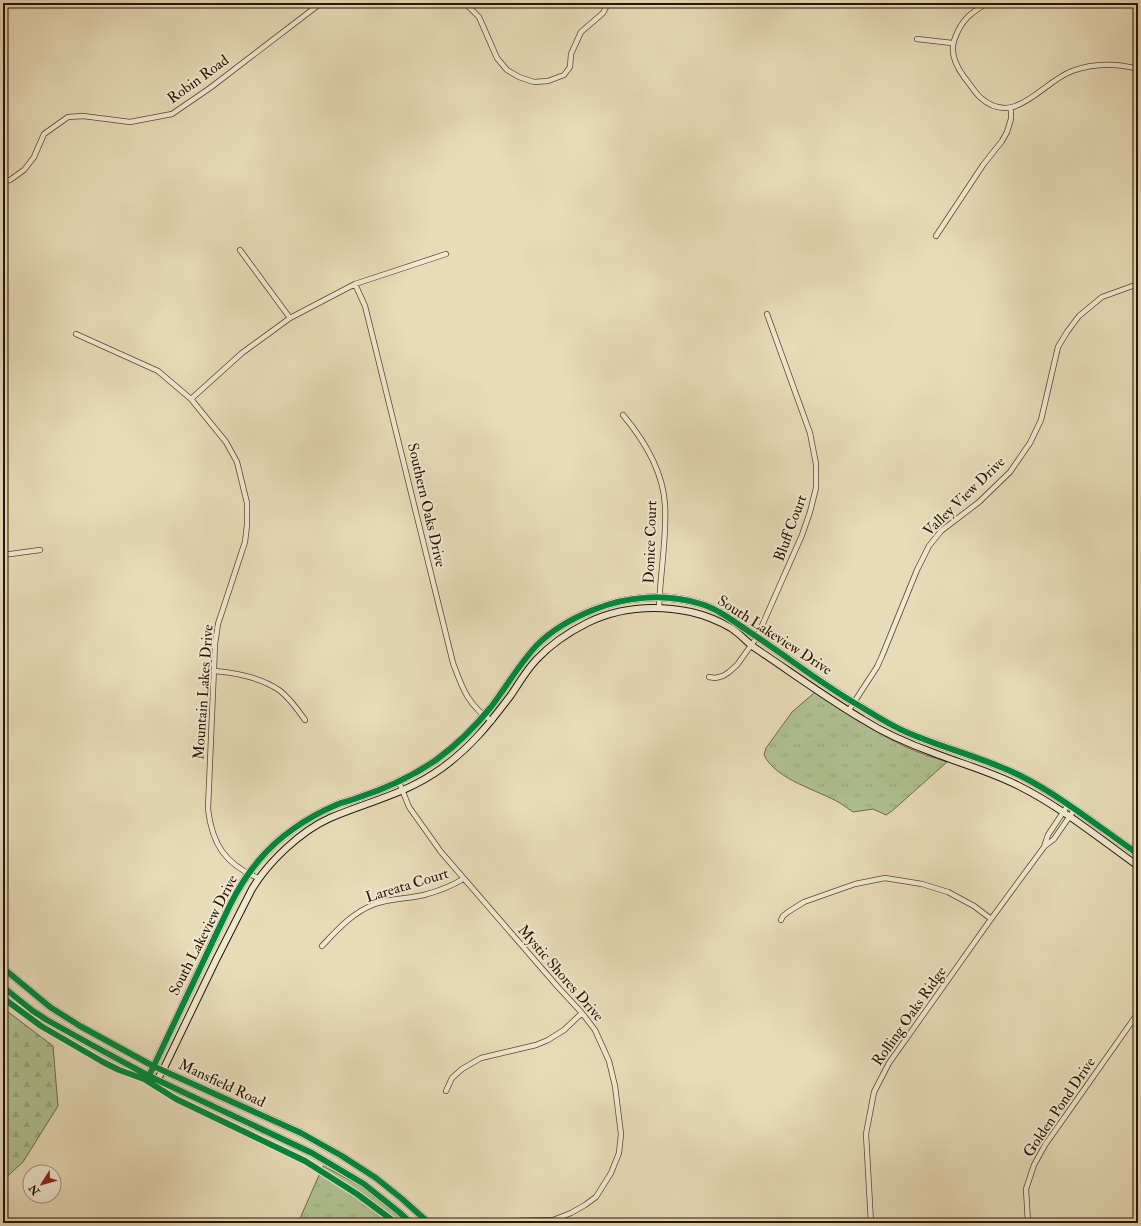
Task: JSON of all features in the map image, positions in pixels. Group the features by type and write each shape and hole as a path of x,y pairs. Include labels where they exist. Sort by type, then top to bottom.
{"street":[{"name":"Robin Road","path":"3,181 10,180 24,170 34,157 44,134 68,117 83,116 130,122 172,114 210,88 321,3"},
{"path":"465,3 479,17 497,58 507,70 519,77 534,82 548,81 564,75 570,67 571,54 581,32 603,13 608,3"},
{"path":"987,3 972,13 959,27 952,43 954,60 959,70 980,98 999,108 1011,108 1027,101 1071,71 1101,64 1138,69"},
{"path":"917,39 952,43"},
{"path":"936,236 983,164 1002,141 1007,132 1011,108"},
{"path":"240,250 290,318"},
{"path":"191,399 242,353 290,318 355,284 446,254"},
{"name":"Southern Oaks Drive","path":"355,284 365,306 453,663 465,695 483,716 492,721"},
{"name":"Valley View Drive","path":"849,710 877,667 917,570 929,546 942,531 979,502 1010,472 1030,444 1041,420 1058,347 1067,332 1079,316 1102,298 1138,284"},
{"name":"Bluff Court","path":"709,677 715,678 723,676 729,672 737,665 757,637 802,535 816,488 816,464 810,433 767,314"},
{"name":"Mountain Lakes Drive","path":"76,334 158,371 191,399 226,442 237,462 247,502 248,525 245,542 218,624 215,644 208,809 209,819 218,845 231,862 248,874 258,878"},
{"name":"Donice Court","path":"623,415 635,428 646,447 655,466 663,493 665,504 665,523 659,608"},
{"path":"3,555 40,550"},
{"name":"South Lakeview Drive","path":"148,1076 230,905 248,874 260,858 304,822 337,804 356,799 399,782 446,753 466,736 483,716 539,643 562,625 590,611 626,599 659,597 704,604 719,611 854,703 909,734 1017,774 1040,786 1138,854"},
{"name":"South Lakeview Drive","path":"157,1080 258,878 268,866 286,849 318,825 344,813 402,791 425,780 456,758 492,721 528,670 546,651 588,622 615,612 643,608 659,608 692,612 715,620 732,629 751,645 868,723 913,745 1017,785 1069,817 1138,866"},
{"path":"215,671 233,672 248,676 279,691 295,706 306,720"},
{"path":"957,761 960,752"},
{"name":"Mystic Shores Drive","path":"399,782 409,807 420,824 463,878 582,1013 595,1030 609,1061 615,1086 620,1134 619,1153 615,1165 596,1197 571,1213 553,1220 495,1223"},
{"name":"Rolling Oaks Ridge","path":"1044,847 1048,835 1068,805"},
{"name":"Rolling Oaks Ridge","path":"871,1223 866,1134 874,1092 889,1063 991,919 1044,847 1054,839 1074,810"},
{"name":"Lareata Court","path":"322,946 338,928 374,904 423,895 448,888 463,878"},
{"path":"781,920 788,912 804,902 855,884 885,878 922,884 948,892 974,906 991,919"},
{"name":"Mansfield Road","path":"3,968 56,1011 80,1026 154,1066 301,1133 342,1156 376,1178 429,1223"},
{"name":"Mansfield Road","path":"3,987 47,1020 148,1076 312,1153 364,1184 399,1212 410,1223"},
{"path":"446,1092 452,1078 462,1069 481,1058 536,1045 548,1040 564,1030 582,1013"},
{"name":"Golden Pond Drive","path":"1028,1223 1026,1189 1034,1165 1045,1145 1138,1013"}],"green space":[{"path":"815,692 892,740 915,751 947,762 886,815 873,809 853,812 831,798 798,784 778,771 770,764 764,755 766,748 792,712"},
{"path":"3,1008 53,1046 58,1106 23,1162 3,1180"},
{"path":"323,1166 374,1193 405,1223 298,1223"}],"cycle path":[{"path":"149,1076 233,899 247,875 268,851 285,835 315,815 338,804 388,787 436,760 459,742 478,722 537,645 556,629 578,617 606,605 619,602 646,598 674,598 701,604 713,609 731,619 830,688 884,721 924,739 1006,769 1035,783 1065,802 1138,854"},
{"path":"3,968 50,1007 80,1026 153,1066 301,1133 342,1156 376,1178 429,1223"},
{"path":"3,987 33,1011 47,1020 149,1076 312,1153 364,1184 411,1223"},
{"path":"3,998 41,1026 103,1062 119,1070 144,1079 176,1099 305,1161 357,1194 396,1223"}]}
